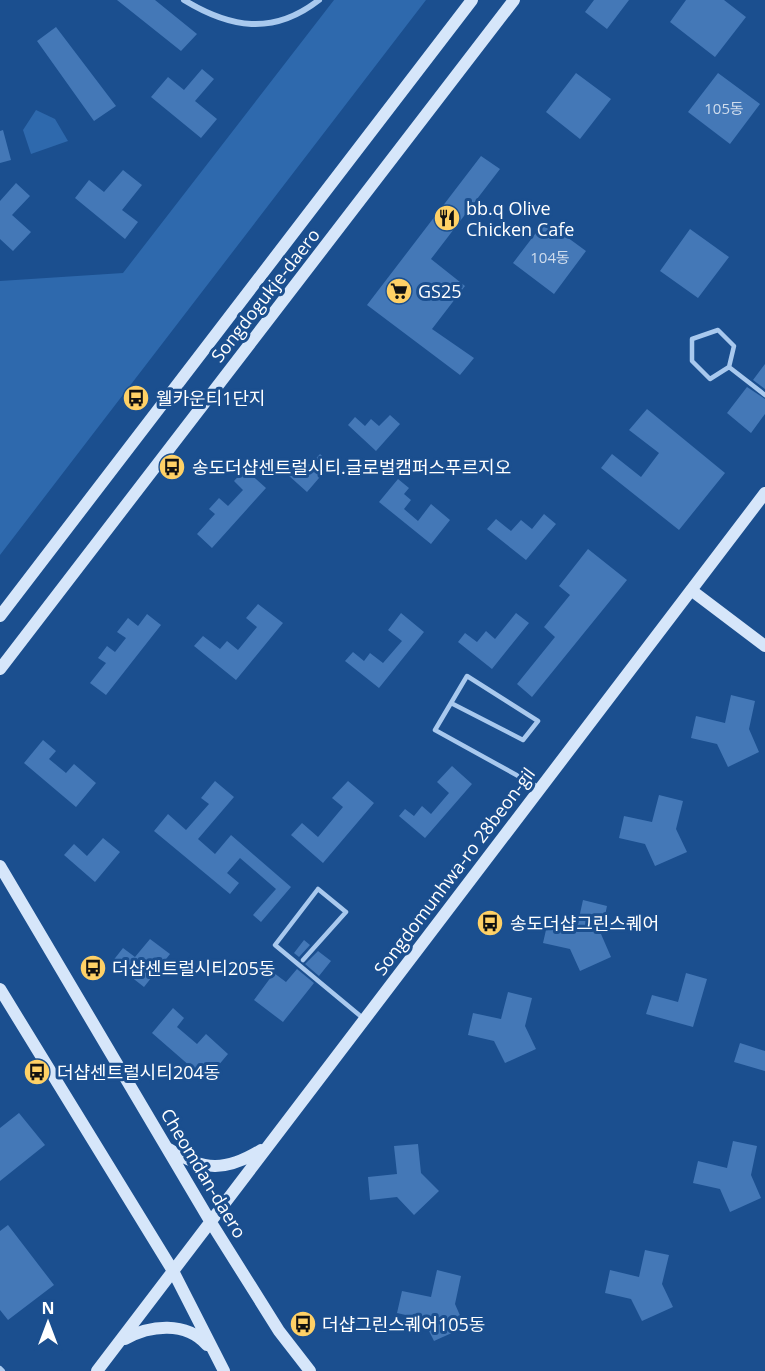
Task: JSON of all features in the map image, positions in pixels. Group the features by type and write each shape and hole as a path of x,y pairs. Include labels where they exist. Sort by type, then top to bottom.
{"main road":[{"name":"Songdogukje-daero","path":"0,616 472,0"},
{"name":"Songdogukje-daero","path":"0,669 514,0"},
{"name":"Songdomunhwa-ro 28beon-gil","path":"97,1371 765,493"},
{"path":"691,590 765,646"},
{"name":"Cheomdan-daero","path":"0,866 210,1221 279,1331 310,1371"},
{"path":"0,989 173,1271 224,1371"},
{"path":"167,1148 184,1159 204,1166 224,1167 245,1160 267,1147"},
{"path":"118,1343 140,1331 164,1328 188,1331 201,1338 213,1351"}],"street":[{"path":"184,0 199,10 222,20 256,24 291,16 319,0"}],"lane":[{"path":"718,330 734,346 729,367 710,379 692,361 692,339 718,330"},
{"path":"729,367 765,395"},
{"path":"451,703 523,740 538,721 467,676 451,703 435,730 540,788"},
{"path":"303,960 346,912 318,889 275,945 364,1018"}],"shaded area":[{"path":"334,0 426,0 0,555 0,281 123,273"},
{"path":"36,110 55,119 68,141 31,154 23,130"}],"building":[{"path":"117,0 155,0 197,34 181,51"},
{"path":"594,0 629,0 607,29 585,12"},
{"path":"686,0 724,0 746,17 715,57 670,22"},
{"path":"56,27 116,106 94,121 37,41"},
{"path":"202,69 214,79 195,101 217,119 201,138 151,97 168,77 184,90"},
{"path":"576,73 611,99 580,139 546,112"},
{"path":"718,73 760,104 730,144 688,112"},
{"path":"3,130 11,160 0,163 0,131"},
{"path":"481,156 500,169 431,259 465,286 432,329 474,358 460,375 367,305"},
{"path":"123,170 142,185 122,210 138,222 125,239 75,198 89,180 104,192"},
{"path":"16,183 30,196 12,215 31,232 13,251 0,239 0,201"},
{"path":"545,221 586,251 554,294 513,263"},
{"path":"690,229 729,257 698,298 660,271"},
{"path":"765,364 765,389 753,380"},
{"path":"747,387 765,399 765,414 751,433 727,413"},
{"path":"647,409 725,473 679,530 601,468 612,454 641,477 659,453 629,430"},
{"path":"390,415 400,424 376,451 348,425 355,417 365,426 371,419 379,426"},
{"path":"320,454 331,464 307,492 278,466 284,459 293,467 301,458 310,465"},
{"path":"245,469 266,488 212,548 197,534 215,514 209,509 219,498 228,506 243,490 234,481"},
{"path":"398,479 409,488 404,494 411,500 404,509 418,521 431,504 450,520 431,544 379,502"},
{"path":"544,514 556,524 526,560 487,529 496,519 511,531 521,520 532,529"},
{"path":"588,549 627,580 532,697 517,684 555,637 544,627 570,595 559,586"},
{"path":"258,604 283,623 236,680 194,646 203,636 220,649 227,641 238,650 257,627 246,618"},
{"path":"401,613 424,632 379,688 345,661 353,652 364,661 370,653 383,663 402,641 388,630"},
{"path":"516,613 529,623 492,669 458,642 465,633 477,642 486,631 495,639"},
{"path":"147,614 161,625 106,695 90,683 106,663 98,658 107,646 115,652 126,638 117,632 128,618 138,626"},
{"path":"731,695 755,701 749,729 759,752 728,767 717,744 691,738 696,716 725,723"},
{"path":"43,740 56,751 49,759 66,773 74,764 96,783 76,807 24,763"},
{"path":"452,766 472,784 425,838 399,816 405,809 414,816 422,806 431,814 449,793 437,782"},
{"path":"215,781 234,797 198,839 215,854 231,835 291,887 261,922 253,915 276,889 240,858 227,873 239,883 230,894 154,831 168,814 186,830 209,804 201,798"},
{"path":"348,781 374,803 323,863 291,835 302,823 318,837 343,807 332,798"},
{"path":"659,795 683,801 676,829 687,852 655,866 645,844 619,838 624,816 652,822"},
{"path":"103,838 120,852 95,882 64,855 74,844 87,856"},
{"path":"583,900 607,906 601,934 611,957 580,971 570,949 543,943 548,921 577,927"},
{"path":"150,939 170,954 144,987 112,962 123,948 135,957"},
{"path":"304,940 310,945 299,957 294,953"},
{"path":"318,951 331,961 319,976 305,964"},
{"path":"297,969 314,983 283,1022 254,1000 274,973 286,982"},
{"path":"686,973 707,979 693,1027 646,1014 652,995 678,1002"},
{"path":"508,992 532,998 525,1026 536,1049 505,1063 494,1041 468,1035 473,1013 501,1019"},
{"path":"173,1008 184,1018 177,1027 197,1044 206,1034 228,1054 206,1080 152,1033"},
{"path":"740,1043 765,1051 765,1071 734,1062"},
{"path":"19,1113 45,1145 0,1181 0,1128"},
{"path":"733,1141 757,1146 751,1175 761,1198 730,1212 720,1189 693,1183 698,1161 727,1168"},
{"path":"418,1144 421,1173 439,1191 414,1215 397,1197 370,1200 368,1177 397,1174 394,1146"},
{"path":"8,1225 54,1285 8,1320 0,1310 0,1231"},
{"path":"645,1250 669,1255 662,1284 673,1307 642,1321 631,1299 605,1293 610,1270 639,1277"},
{"path":"437,1270 461,1276 455,1304 465,1327 434,1341 423,1319 397,1313 402,1291 431,1297"}],"place":[{"name":"bb.q Olive Chicken Cafe","path":"447,218"},
{"name":"GS25","path":"399,291"},
{"name":"웰카운티1단지","path":"136,398"},
{"name":"송도더샵센트럴시티.글로벌캠퍼스푸르지오","path":"172,467"},
{"name":"송도더샵그린스퀘어","path":"490,923"},
{"name":"더샵센트럴시티205동","path":"93,968"},
{"name":"더샵센트럴시티204동","path":"37,1072"},
{"name":"더샵그린스퀘어105동","path":"303,1324"}]}
